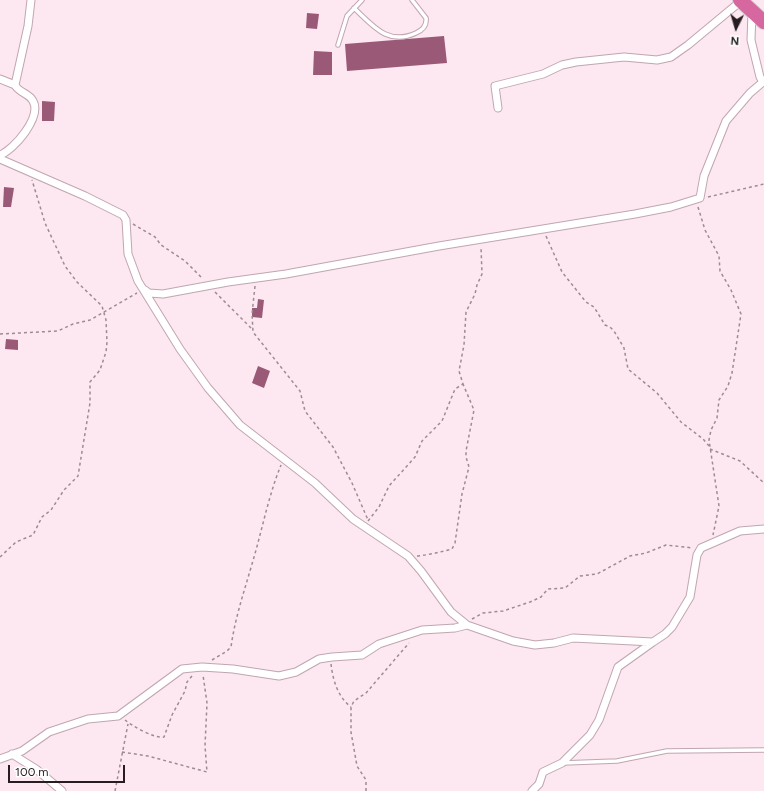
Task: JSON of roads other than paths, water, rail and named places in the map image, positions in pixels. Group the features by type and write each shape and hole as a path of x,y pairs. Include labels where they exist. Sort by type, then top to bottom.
{"highway":[{"path":"740,0 764,22"}],"street":[{"path":"15,85 28,26 31,0"},
{"path":"498,108 495,86 543,74 562,65 595,59 624,57 657,60 671,57 688,46 740,0"},
{"path":"145,289 149,293 163,294 255,279 480,239 635,214 671,207 698,198 704,176 726,121 730,114 763,79 751,40 752,12"},
{"path":"0,79 15,85 32,99 34,103 34,117 30,125 17,142 5,153 0,155"},
{"path":"0,159 116,210 123,215 126,220 128,254 134,272 171,335 208,388 240,425 315,483 366,529 408,556 451,612 465,624 513,641 535,645 554,643 573,638 653,642"},
{"path":"532,791 539,788 543,772 562,763 590,735 599,720 618,667 665,634 672,627 687,602 693,587 697,555 701,548 740,531 764,529"},
{"path":"0,760 22,751 49,732 88,719 118,716 182,669 233,669 279,676 296,672 319,660 332,657 362,655 379,644 422,630 455,628 465,624"},
{"path":"12,754 36,769 62,791"}],"lane":[{"path":"338,45 347,16 362,0"},
{"path":"354,8 377,30 386,35 406,37 418,32 424,26 426,21 426,18 412,0"},
{"path":"562,763 617,761 667,751 764,750"}]}
